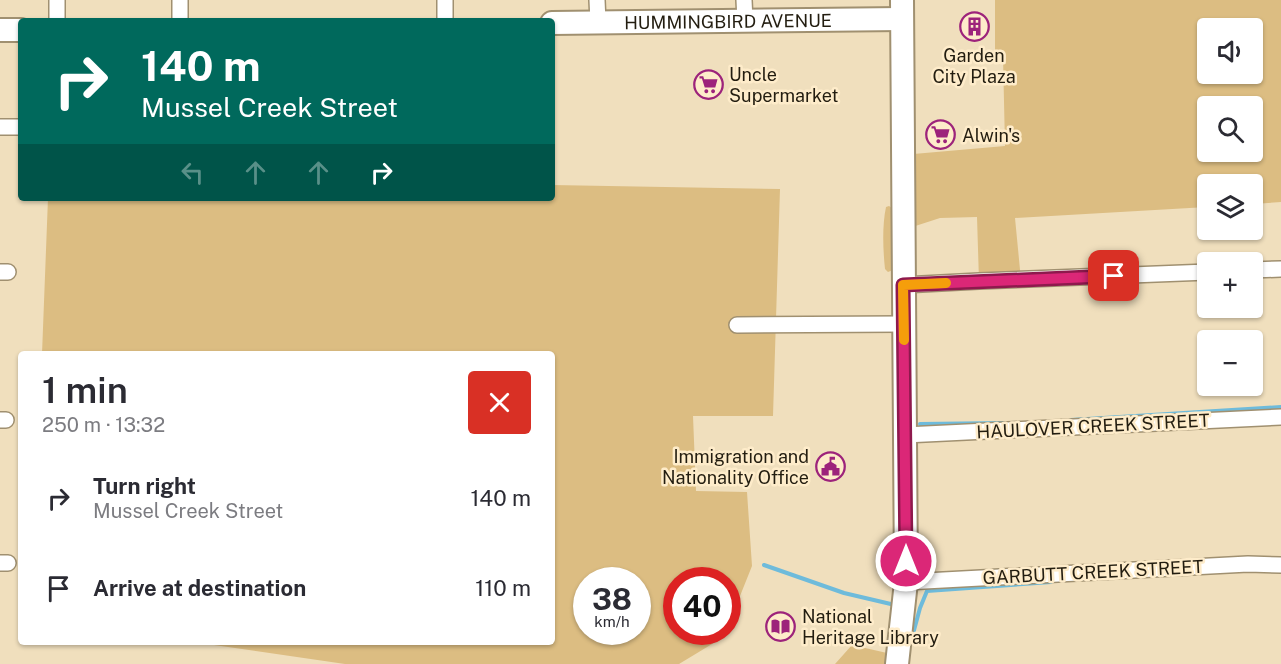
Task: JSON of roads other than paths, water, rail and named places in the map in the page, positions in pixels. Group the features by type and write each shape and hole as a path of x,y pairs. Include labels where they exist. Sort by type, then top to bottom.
{"street":[{"path":"57,0 57,18"},
{"path":"180,0 180,18"},
{"path":"445,0 445,18"},
{"path":"897,664 906,582 902,9"},
{"name":"HUMMINGBIRD AVENUE","path":"555,22 597,11 902,9"},
{"path":"0,30 18,30"},
{"path":"0,127 18,127"},
{"path":"1263,270 1281,269"},
{"path":"903,285 1197,272"},
{"path":"737,325 903,324"},
{"name":"HAULOVER CREEK STREET","path":"905,435 1281,417"},
{"name":"GARBUTT CREEK STREET","path":"906,582 1248,564 1281,566"}],"waterway":[{"path":"1071,420 1281,407"},
{"path":"920,424 1003,423"},
{"path":"764,565 844,593 895,605"},
{"path":"910,645 927,591 1051,582"}],"place":[{"name":"Garden City Plaza","path":"974,26"},
{"name":"Uncle Supermarket","path":"708,84"},
{"name":"Alwin's","path":"941,135"},
{"name":"Immigration and Nationality Office","path":"830,466"},
{"name":"National Heritage Library","path":"781,626"}]}
